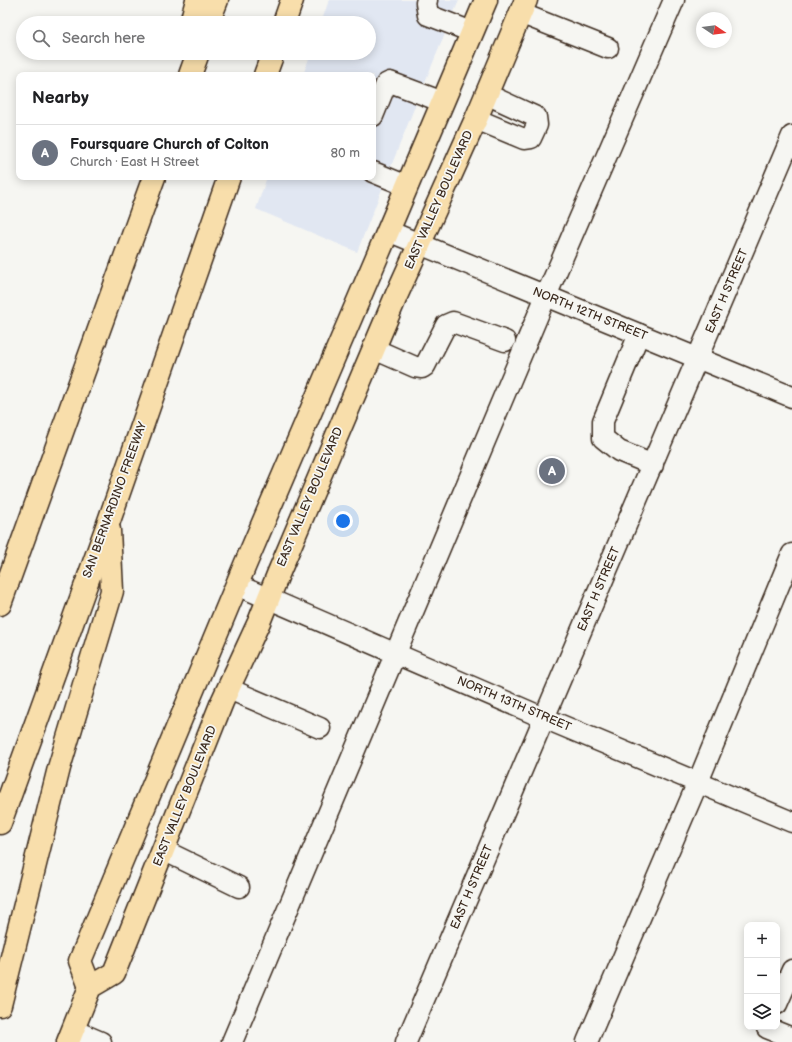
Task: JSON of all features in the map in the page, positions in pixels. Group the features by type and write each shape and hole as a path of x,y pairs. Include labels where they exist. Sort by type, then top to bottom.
{"main road":[{"path":"193,16 197,0"},
{"path":"211,16 217,0"},
{"path":"286,16 292,0"},
{"path":"70,1036 90,988 80,961 237,585 486,0"},
{"name":"EAST VALLEY BOULEVARD","path":"90,988 114,973 228,689 259,622 418,245 476,119 523,7"},
{"path":"177,72 180,60"},
{"path":"191,72 195,60"},
{"path":"266,72 270,60"},
{"path":"124,261 146,180"},
{"path":"0,604 153,180"},
{"name":"SAN BERNARDINO FREEWAY","path":"0,823 229,180"},
{"path":"0,1005 60,768 112,591 109,520"}],"street":[{"path":"427,0 426,3 428,14 472,32"},
{"path":"232,1042 546,296 674,0"},
{"path":"523,7 608,48"},
{"path":"376,109 386,84 390,82 443,102"},
{"path":"476,119 524,139 531,138 537,125 536,117 486,94"},
{"name":"EAST H STREET","path":"406,1042 699,358 792,136"},
{"path":"376,173 407,186"},
{"name":"NORTH 12TH STREET","path":"388,231 418,245 792,397"},
{"path":"374,349 415,367 422,368 425,366 446,325 453,322 505,341"},
{"path":"639,334 603,421 603,438 619,451 653,465"},
{"path":"587,1042 698,782 792,554"},
{"name":"NORTH 13TH STREET","path":"237,585 544,718 792,822"},
{"path":"228,689 320,728"},
{"path":"163,850 239,887"},
{"path":"780,997 792,970"},
{"path":"765,1032 792,1038"},
{"path":"70,1036 101,1042"}],"shaded area":[{"path":"329,0 459,0 357,252 256,209 266,180 376,180 376,72 304,72 308,60 376,60 376,16 323,16"}],"place":[{"name":"Foursquare Church of Colton","path":"552,471"}]}
